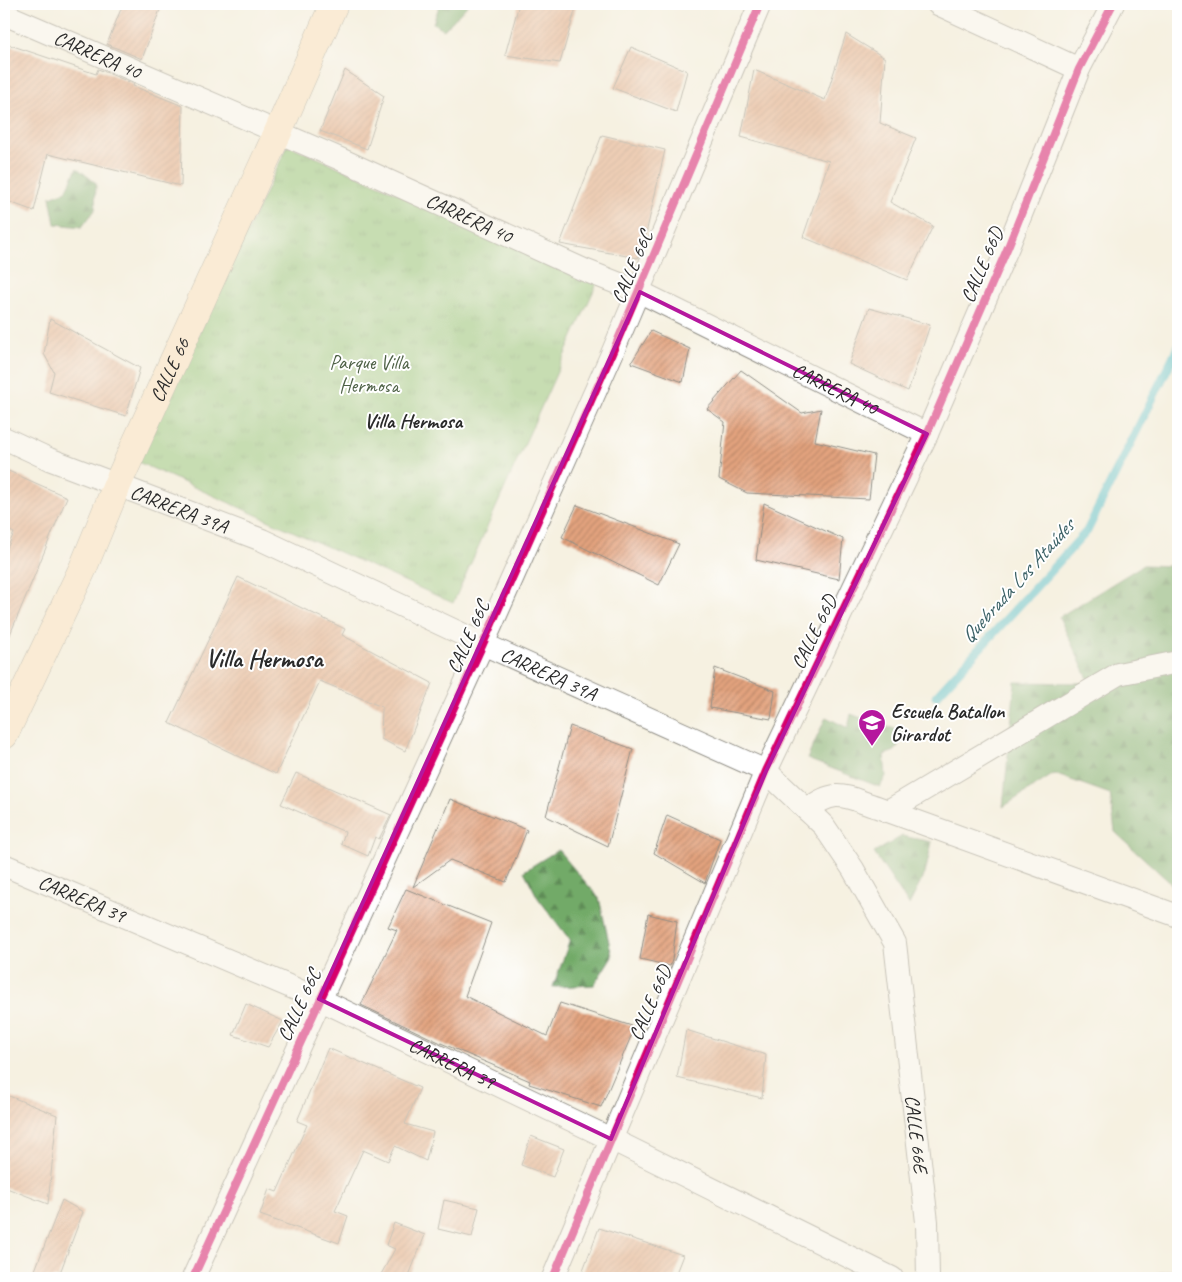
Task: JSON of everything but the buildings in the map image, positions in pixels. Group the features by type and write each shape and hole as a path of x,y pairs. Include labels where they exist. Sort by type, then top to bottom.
{"street":[{"name":"CALLE 66","path":"4,735 83,568 117,485 278,132 334,4"},
{"name":"CALLE 66C","path":"193,1278 483,644 640,292 760,4"},
{"path":"938,4 1078,69"},
{"name":"CALLE 66D","path":"553,1278 766,771 927,434 1008,247 1078,69 1112,4"},
{"name":"CARRERA 40","path":"4,14 278,132 575,266 640,292 927,434"},
{"name":"CARRERA 39A","path":"4,438 48,460 262,540 483,644 766,771 824,826 853,869 895,943 901,991"},
{"path":"888,812 1118,674 1178,662"},
{"path":"806,810 820,799 836,794 1178,916"},
{"name":"CARRERA 39","path":"4,865 319,999 610,1139 892,1278"},
{"name":"CALLE 66E","path":"901,991 927,1222 928,1278"}],"highlighted area":[{"path":"640,292 927,434 766,771 611,1139 319,999"}],"green space":[{"path":"440,4 469,4 444,30 433,23"},
{"name":"Parque Villa Hermosa","path":"288,145 598,281 453,603 138,462"},
{"path":"77,168 96,183 95,210 82,227 55,224 50,197 66,191"},
{"path":"1143,565 1178,566 1178,890 1115,832 1110,794 1054,774 1003,807 1015,682 1090,683 1059,617"},
{"path":"851,714 882,726 907,731 895,751 884,755 886,776 880,787 807,759 826,717 848,728"},
{"path":"902,836 932,842 925,874 909,905 874,853"},
{"path":"558,850 599,898 612,956 594,985 553,987 570,940 538,898 524,871"}],"water":[{"path":"1178,1270 1178,1278 1128,1278"}],"waterway":[{"name":"Quebrada Los Ataúdes","path":"936,696 1087,531 1178,347"}],"cycle path":[{"path":"193,1278 483,644 611,356 760,4"},
{"path":"553,1278 766,771 927,434 1008,247 1079,69 1113,4"}],"place":[{"name":"Escuela Batallon Girardot","path":"872,747"}],"district":[{"name":"Villa Hermosa","path":"413,421"},
{"name":"Villa Hermosa","path":"264,659"}]}
